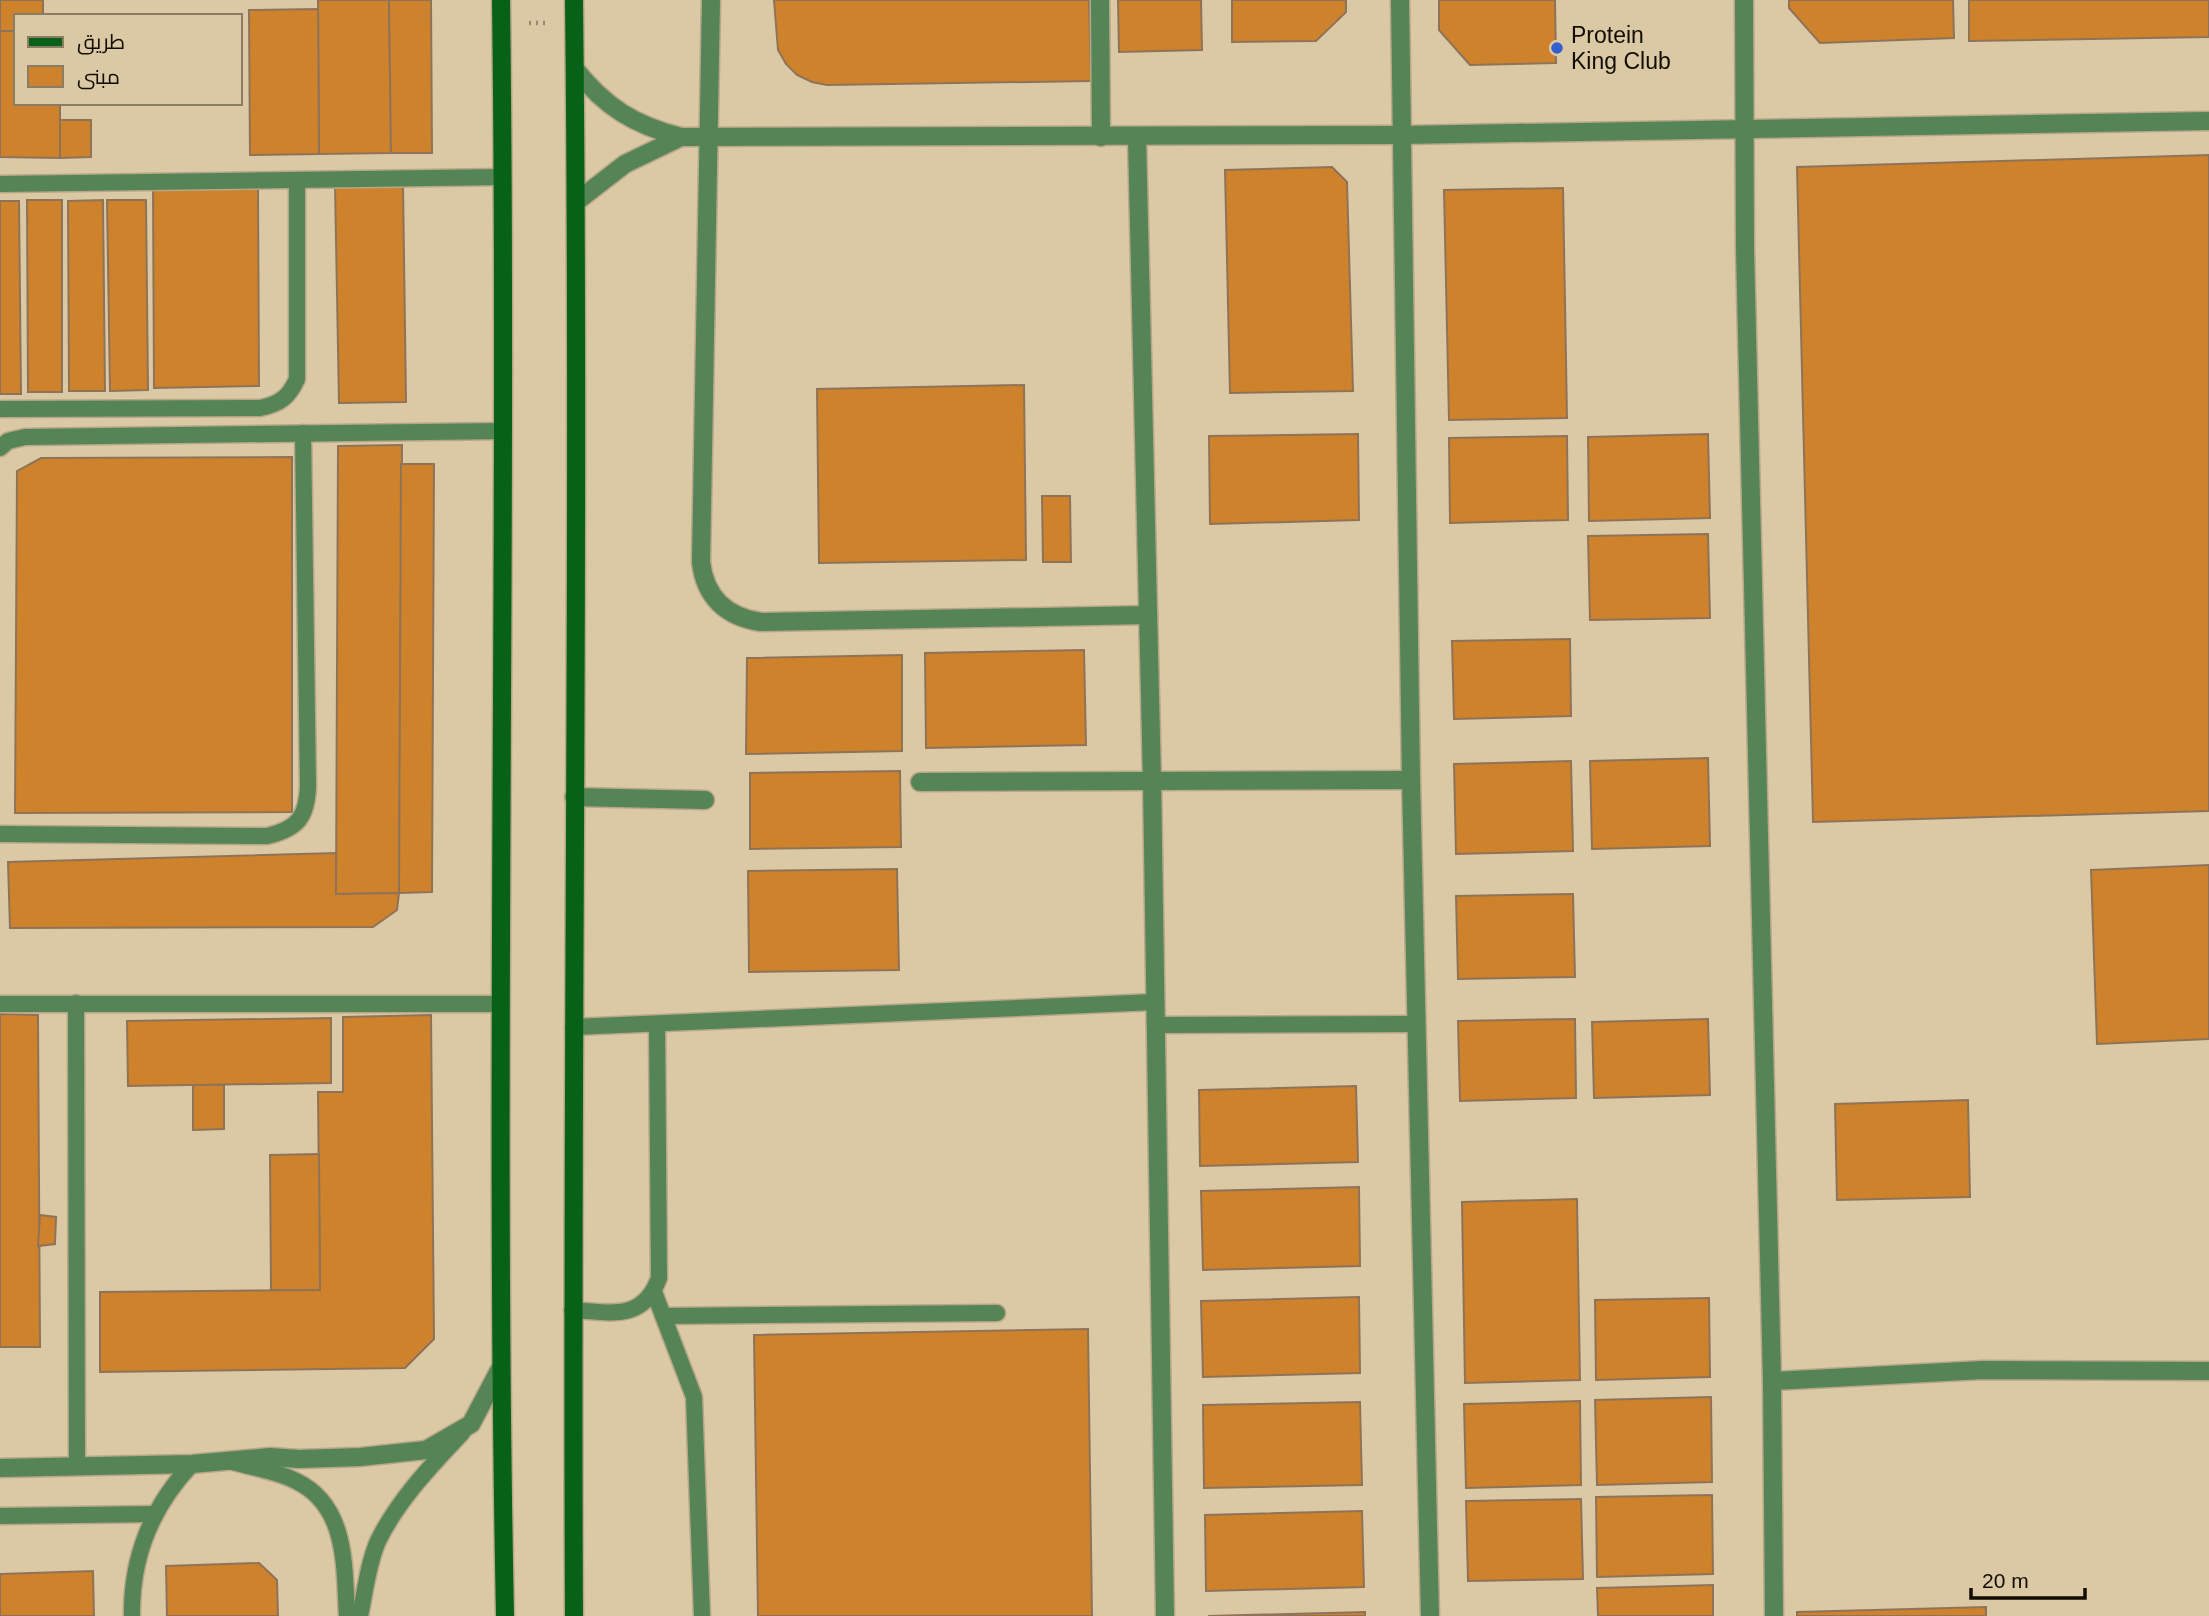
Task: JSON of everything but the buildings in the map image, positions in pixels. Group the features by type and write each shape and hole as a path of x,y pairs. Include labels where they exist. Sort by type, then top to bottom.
{"main road":[{"path":"501,0 503,430 500,1369 505,1616"},
{"path":"573,0 576,202 572,1310 574,1616"}],"street":[{"path":"711,0 701,562 703,578 709,592 731,614 745,620 761,622 1148,615"},
{"path":"1100,0 1101,137"},
{"path":"1400,0 1411,779 1430,1616"},
{"path":"1744,0 1746,305 1772,1381 1774,1616"},
{"path":"575,69 590,89 632,121 681,137 709,138 1402,135 2209,121"},
{"path":"576,202 625,164 681,137"},
{"path":"1137,137 1152,781 1165,1616"},
{"path":"920,782 1411,779"},
{"path":"574,797 705,800"},
{"path":"0,1468 192,1464 270,1457 360,1457 426,1450 471,1424 500,1369"},
{"path":"1772,1381 1983,1370 2209,1371"}],"lane":[{"path":"0,184 502,177"},
{"path":"0,409 260,408 285,399 298,379 297,180"},
{"path":"0,448 8,441 25,437 503,430"},
{"path":"0,834 267,835 285,832 299,821 307,805 308,786 303,433"},
{"path":"573,1027 1155,1002"},
{"path":"0,1003 501,1004"},
{"path":"76,1003 77,1466"},
{"path":"1155,1025 1416,1024"},
{"path":"572,1310 620,1313 634,1310 645,1303 654,1292 659,1278 657,1025"},
{"path":"654,1292 694,1397 702,1616"},
{"path":"663,1316 997,1313"},
{"path":"360,1616 377,1543 395,1511 418,1481 471,1424"},
{"path":"231,1461 295,1480 310,1489 322,1502 332,1516 342,1546 347,1616"},
{"path":"132,1616 132,1593 145,1535 175,1482 192,1464"},
{"path":"0,1516 155,1514"}],"path":[{"path":"502,24 574,23"}],"place":[{"name":"Protein King Club","path":"1557,48"}]}
